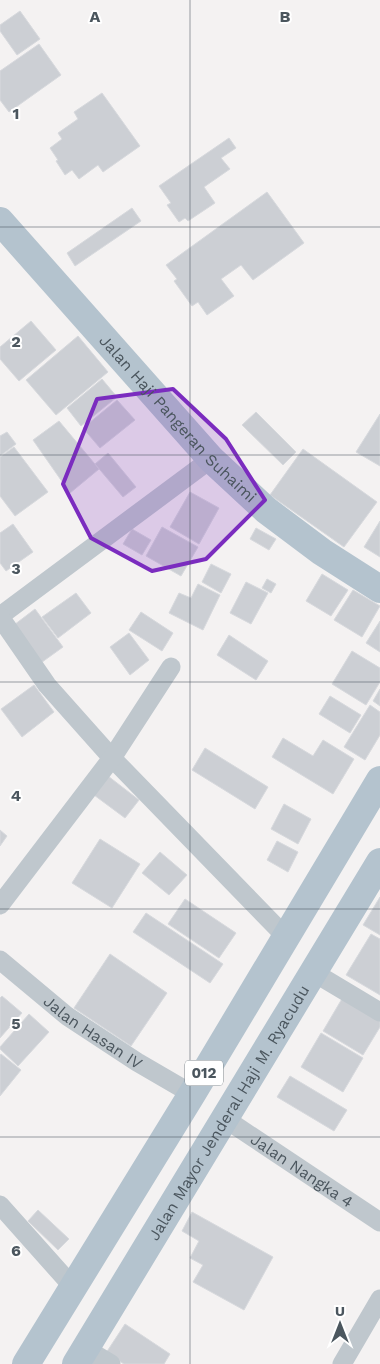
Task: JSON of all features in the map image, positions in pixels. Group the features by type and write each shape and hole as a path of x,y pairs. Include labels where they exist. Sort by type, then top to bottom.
{"main road":[{"name":"Jalan Haji Pangeran Suhaimi","path":"0,221 211,459 266,510 322,552 380,589"},
{"name":"012","path":"26,1364 192,1094 380,780"},
{"name":"Jalan Mayor Jenderal Haji M. Ryacudu","path":"81,1357 380,862"}],"street":[{"path":"211,459 0,616 46,685 112,758 286,937"},
{"path":"0,905 112,758 171,667"},
{"name":"Jalan Hasan IV","path":"0,960 67,1016 137,1062 192,1094"},
{"path":"313,972 380,1012"},
{"name":"Jalan Nangka 4","path":"224,1118 380,1222"},
{"path":"0,1205 73,1287"},
{"path":"342,1364 380,1300"},
{"path":"81,1357 111,1364"}],"highlighted area":[{"path":"173,389 226,439 265,500 206,559 152,571 91,538 63,484 97,399"}],"building":[{"path":"20,11 40,39 17,55 0,31 0,25"},
{"path":"39,44 61,75 9,112 0,100 0,71"},
{"path":"102,93 140,146 103,172 98,165 79,179 72,170 65,175 50,148 62,139 58,133 78,119 74,112"},
{"path":"229,138 236,148 221,158 230,169 204,187 215,203 188,221 185,218 179,222 167,205 171,203 159,186"},
{"path":"267,192 304,243 253,280 241,265 221,279 234,296 207,315 198,302 192,306 174,281 177,279 166,265"},
{"path":"132,208 141,221 75,266 67,253"},
{"path":"31,321 56,350 19,381 0,359 0,347"},
{"path":"78,336 108,372 56,415 26,380"},
{"path":"102,379 117,397 81,426 67,408"},
{"path":"117,400 135,420 100,448 83,428"},
{"path":"256,412 296,452 283,465 242,425"},
{"path":"380,414 380,466 356,452"},
{"path":"59,421 99,469 70,493 33,440"},
{"path":"7,432 16,444 0,456 0,436"},
{"path":"14,447 48,492 15,516 0,496 0,457"},
{"path":"303,449 377,502 344,547 270,495"},
{"path":"108,453 136,487 123,497 95,464"},
{"path":"190,492 219,508 199,544 170,527"},
{"path":"380,521 380,557 364,547"},
{"path":"13,524 33,552 6,571 0,563 0,533"},
{"path":"162,527 198,547 181,576 146,556"},
{"path":"256,528 276,539 269,550 250,539"},
{"path":"132,529 151,540 142,555 123,544"},
{"path":"211,564 231,574 221,593 202,582"},
{"path":"322,574 348,590 331,616 306,601"},
{"path":"267,579 276,584 271,593 262,588"},
{"path":"246,582 268,593 251,624 230,613"},
{"path":"198,584 220,595 203,630 169,613 179,593 191,598"},
{"path":"353,590 380,606 362,637 334,620"},
{"path":"76,593 91,613 58,638 42,617"},
{"path":"35,609 63,647 38,665 10,628"},
{"path":"141,612 173,633 162,651 129,630"},
{"path":"380,621 380,652 366,643"},
{"path":"129,633 149,660 130,675 110,647"},
{"path":"229,635 268,661 256,680 217,655"},
{"path":"352,651 380,668 380,682 366,705 332,684"},
{"path":"34,685 54,712 22,737 1,709"},
{"path":"380,689 380,706 373,701"},
{"path":"330,696 361,715 350,733 319,714"},
{"path":"370,705 380,712 380,735 365,760 344,747"},
{"path":"283,738 313,756 323,740 354,759 333,794 272,757"},
{"path":"205,748 268,787 255,809 192,770"},
{"path":"108,776 139,800 125,818 94,795"},
{"path":"284,804 311,819 298,844 271,829"},
{"path":"0,830 7,836 0,846"},
{"path":"100,839 140,864 112,908 72,883"},
{"path":"277,841 298,852 288,872 267,860"},
{"path":"160,852 187,875 169,895 142,873"},
{"path":"380,897 380,935 363,925"},
{"path":"185,899 236,933 219,958 168,924"},
{"path":"146,913 223,964 210,983 133,932"},
{"path":"371,934 380,939 380,995 346,975"},
{"path":"110,954 167,993 131,1046 74,1008"},
{"path":"2,996 22,1013 0,1038 0,998"},
{"path":"343,997 380,1020 380,1027 363,1055 323,1031"},
{"path":"29,1014 49,1032 18,1066 0,1047"},
{"path":"321,1033 363,1058 343,1092 301,1067"},
{"path":"0,1055 21,1070 0,1096"},
{"path":"290,1076 347,1110 334,1131 277,1097"},
{"path":"38,1210 69,1239 58,1250 28,1221"},
{"path":"192,1212 273,1257 244,1310 193,1282 203,1265 190,1258 199,1241 182,1231"},
{"path":"125,1324 170,1354 164,1364 124,1364 106,1353"}]}
